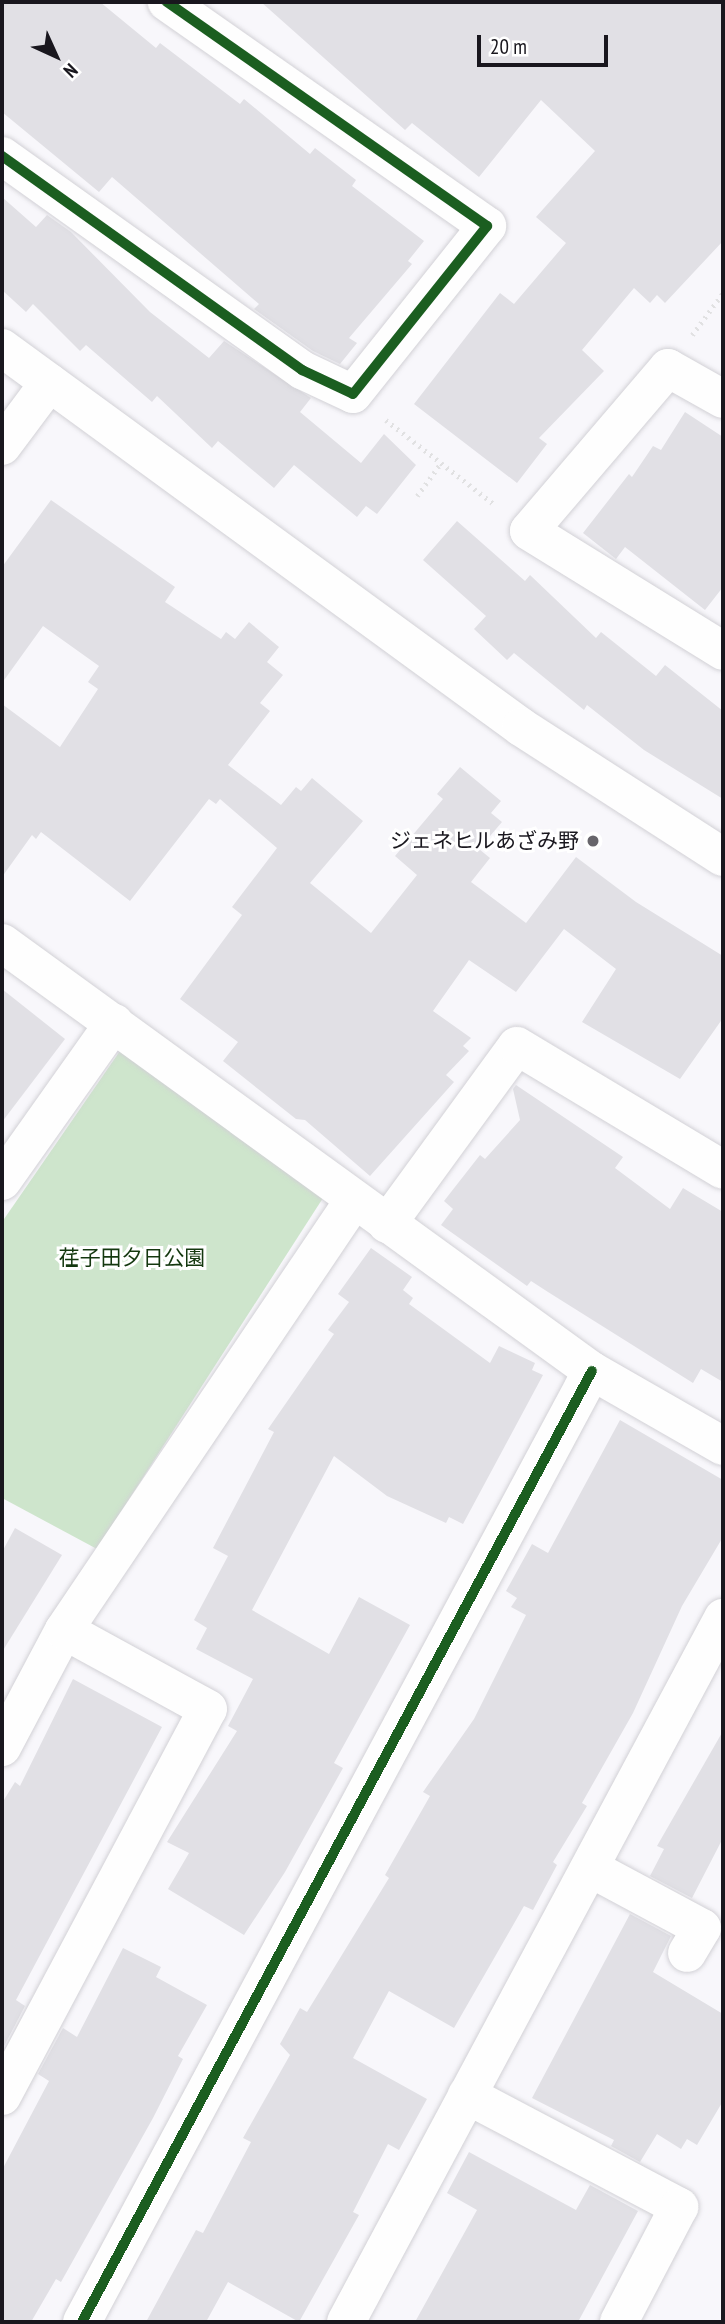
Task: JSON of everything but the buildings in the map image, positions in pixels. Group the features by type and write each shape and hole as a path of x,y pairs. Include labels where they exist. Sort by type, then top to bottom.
{"street":[{"path":"2,156 302,370 353,394 487,226 167,2"},
{"path":"2,348 521,727 723,857"},
{"path":"723,399 668,368 529,531 723,651"},
{"path":"2,446 49,383"},
{"path":"2,943 592,1371 723,1446"},
{"path":"2,1181 114,1023"},
{"path":"387,1224 517,1046 723,1170"},
{"path":"2,1747 64,1630 354,1200"},
{"path":"82,2322 592,1371"},
{"path":"346,2322 723,1618"},
{"path":"2,2096 208,1709 64,1630"},
{"path":"590,1868 702,1928 687,1953"},
{"path":"467,2095 679,2207 619,2322"}],"path":[{"path":"707,315 723,293"},
{"path":"353,394 529,531"},
{"path":"417,496 441,463"}],"green space":[{"name":"荏子田夕日公園","path":"122,1048 323,1198 97,1549 2,1498 2,1222"}],"cycle path":[{"path":"2,156 302,370 353,394 487,226 167,2"},
{"path":"82,2322 592,1371"}],"place":[{"name":"ジェネヒルあざみ野","path":"593,841"}]}
